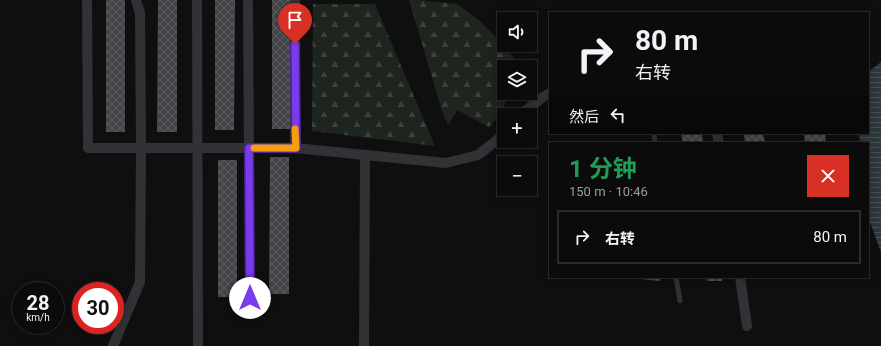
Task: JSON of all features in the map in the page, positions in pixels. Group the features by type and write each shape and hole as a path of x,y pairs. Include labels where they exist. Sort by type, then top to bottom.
{"street":[{"path":"87,0 88,148 296,148 446,163 478,155 497,140"},
{"path":"113,346 140,282 140,13 136,0"},
{"path":"197,0 198,346"},
{"path":"248,0 250,314"},
{"path":"295,0 296,148"},
{"path":"529,108 549,94"},
{"path":"364,346 365,155"},
{"path":"740,278 747,326"}],"lane":[{"path":"676,278 680,301"}],"green space":[{"path":"409,0 457,4 480,21 497,38 497,52 509,52 515,60 497,60 497,100 506,100 504,108 497,108 497,118 489,127 457,110 448,125 442,111"},
{"path":"313,4 375,4 435,146 312,131"}],"shaded area":[{"path":"881,62 881,252 869,220 869,142 860,142 859,134 869,134 869,71"}],"building":[{"path":"106,0 125,0 125,132 106,132"},
{"path":"158,0 177,0 177,132 157,132"},
{"path":"215,0 235,0 234,130 215,130"},
{"path":"272,0 292,0 291,129 272,129"},
{"path":"681,134 702,134 703,142 683,142"},
{"path":"744,134 763,134 765,142 745,142"},
{"path":"804,134 825,134 826,142 805,142"},
{"path":"270,157 289,157 289,294 269,294"},
{"path":"218,160 237,160 237,297 218,297"},
{"path":"660,278 660,281 641,279"},
{"path":"707,278 722,278 722,281 707,281"}],"slow traffic":[{"path":"254,148 296,148 295,129"}],"route":[{"path":"250,298 249,148 296,148 295,44"}]}
